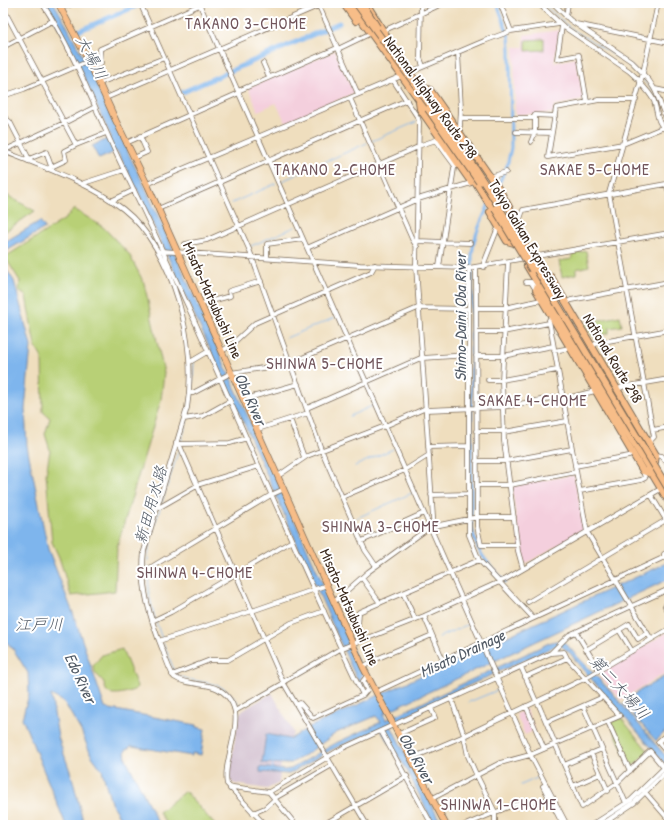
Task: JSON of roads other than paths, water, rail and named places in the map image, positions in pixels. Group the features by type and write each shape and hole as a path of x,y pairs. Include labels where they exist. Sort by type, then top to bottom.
{"highway":[{"path":"343,3 384,58 389,60"},
{"name":"Tokyo Gaikan Expressway","path":"350,3 364,20 485,192 669,497"},
{"name":"National Highway Route 298","path":"350,3 455,151 481,194"},
{"name":"Tokyo Gaikan Expressway","path":"357,3 419,87 492,195 669,490"},
{"name":"National Highway Route 298","path":"357,3 411,72 419,87 464,147 496,199"},
{"path":"362,3 419,87 430,90 500,191 520,227 520,236"},
{"path":"366,3 397,53"},
{"path":"419,100 420,109 427,118 438,139 456,165 481,194 507,241 514,243"},
{"name":"National Route 298","path":"496,199 656,459"},
{"name":"National Route 298","path":"491,210 514,243 537,287 669,502"},
{"name":"National Route 298","path":"541,272 551,277 648,443 669,484"},
{"name":"National Route 298","path":"537,287 550,320 570,348 643,471"},
{"path":"643,471 651,474"}],"main road":[{"name":"Misato-Matsubushi Line","path":"59,6 100,83 126,143 147,184 258,429 283,490 367,676 392,725 399,734 412,758 446,825"}],"street":[{"path":"42,3 77,66 106,133 164,251 207,352 363,695"},
{"path":"59,6 74,3"},
{"path":"140,3 252,257 321,449 362,541 376,566"},
{"path":"106,98 325,3"},
{"path":"421,3 420,58 424,66"},
{"path":"383,30 444,3"},
{"path":"538,3 560,24 625,68 640,81 652,99 656,115 662,127 669,133"},
{"path":"553,3 566,18 631,62 643,74 655,89 669,124 623,144 548,157 556,108 599,100 636,100"},
{"path":"147,184 424,66 511,31 560,24 566,18 568,3"},
{"path":"648,443 654,437 653,430 609,195 643,74 658,3"},
{"path":"92,68 101,63 100,49 201,4 346,338 424,513 432,527"},
{"path":"502,4 511,31"},
{"path":"318,5 358,94"},
{"path":"3,8 76,145"},
{"path":"3,47 52,21"},
{"path":"576,24 580,23 669,43"},
{"path":"560,24 557,59 579,56 587,102"},
{"path":"126,143 190,115 269,77 367,35"},
{"path":"457,128 460,126 461,118 458,52"},
{"path":"100,83 164,58"},
{"path":"3,96 42,82 88,62"},
{"path":"263,63 269,77"},
{"path":"393,80 419,122 416,266 420,307 432,527 434,537 530,755 563,825"},
{"path":"655,89 669,92"},
{"path":"350,98 417,247"},
{"path":"158,209 406,100"},
{"path":"3,151 95,107"},
{"path":"3,116 10,122 28,160"},
{"path":"461,118 533,118 535,116 555,116"},
{"path":"531,142 535,132 535,116"},
{"path":"419,122 427,118"},
{"path":"516,132 552,133"},
{"path":"47,169 66,160 64,150 106,133"},
{"path":"134,158 147,152 140,136"},
{"path":"189,253 185,244 207,240 438,139"},
{"path":"3,151 28,160 83,185 123,209 138,223 157,251 168,275 188,339 190,362 189,393 184,419 156,505 144,551 142,570 146,599 152,621 172,675 180,680 217,689 230,701 235,711 236,722 226,779 227,784 264,825"},
{"path":"28,160 46,152 51,166"},
{"path":"439,267 450,189 456,165"},
{"path":"83,185 84,183 124,170"},
{"path":"490,177 506,172"},
{"path":"307,248 398,207 471,182"},
{"path":"517,221 520,219 523,210 667,183 669,192"},
{"path":"111,201 134,190"},
{"path":"484,267 484,263 497,230 499,229"},
{"path":"157,251 375,265 476,268 669,233"},
{"path":"267,258 267,244 303,239"},
{"path":"417,240 470,243"},
{"path":"508,262 502,380 504,432 506,461 517,545 523,569"},
{"path":"222,351 230,346 255,323 371,272 375,265"},
{"path":"469,268 468,519 470,535 479,560 533,618"},
{"path":"476,268 476,517 481,545 517,545"},
{"path":"201,304 230,296 229,291 261,281"},
{"path":"526,282 531,282 537,287"},
{"path":"566,303 571,300 669,282"},
{"path":"477,308 505,308 541,300"},
{"path":"189,393 193,394 220,378 232,373 290,363 420,307 469,309"},
{"path":"477,332 504,332 550,320 553,349 587,532 651,639"},
{"path":"591,347 597,343 669,330"},
{"path":"476,356 503,356 570,348"},
{"path":"190,362 207,352"},
{"path":"307,408 423,358 469,355"},
{"path":"488,380 502,380 557,370"},
{"path":"617,390 622,387 669,379"},
{"path":"245,400 298,384"},
{"path":"278,476 304,457 321,449 385,426 426,409 503,407 595,391"},
{"path":"184,419 203,416 230,401"},
{"path":"258,429 308,413"},
{"path":"290,419 304,457"},
{"path":"476,431 504,432 567,421"},
{"path":"653,430 669,427"},
{"path":"177,443 230,443 247,438"},
{"path":"177,443 284,682 366,825"},
{"path":"428,447 469,446"},
{"path":"476,461 506,461 572,449"},
{"path":"575,466 633,454"},
{"path":"342,497 405,470 429,455"},
{"path":"656,459 662,456 669,466"},
{"path":"156,505 160,506 197,485 259,466"},
{"path":"580,491 641,480 645,478 643,471"},
{"path":"477,485 510,485 576,472"},
{"path":"235,711 341,649 415,620 499,583 669,484"},
{"path":"142,570 148,569 272,494 283,490"},
{"path":"431,495 469,494"},
{"path":"651,495 669,524"},
{"path":"362,541 424,513"},
{"path":"334,602 376,566 432,527 476,517 514,517"},
{"path":"528,602 666,520"},
{"path":"152,621 171,612 292,541"},
{"path":"664,558 664,554 669,551"},
{"path":"376,693 443,660 482,644 533,618 617,581 669,555"},
{"path":"353,644 359,612 479,560"},
{"path":"362,578 380,603"},
{"path":"159,641 326,586"},
{"path":"552,652 563,640 576,632 631,605 669,589"},
{"path":"403,593 415,620"},
{"path":"669,604 665,606 669,612"},
{"path":"172,675 210,660 228,660 294,621 324,611"},
{"path":"424,616 443,660"},
{"path":"586,650 629,624 638,639 647,633"},
{"path":"412,758 586,678 669,629"},
{"path":"620,630 632,651"},
{"path":"576,632 597,671"},
{"path":"363,666 432,635"},
{"path":"269,792 327,757 392,725 552,652 561,651 620,716 530,755 508,760 476,774 433,798"},
{"path":"525,677 567,658"},
{"path":"521,667 582,807 608,791 650,751 667,770"},
{"path":"297,705 300,703 313,718 363,695 367,690 363,681 367,676"},
{"path":"546,722 603,697"},
{"path":"451,698 464,735 468,758 495,812 495,825"},
{"path":"526,706 544,749"},
{"path":"583,706 626,803"},
{"path":"399,734 435,718 431,708"},
{"path":"608,722 630,771"},
{"path":"382,731 407,776 430,824"},
{"path":"669,732 658,742 669,755"},
{"path":"564,765 602,749"},
{"path":"591,753 608,791"},
{"path":"601,825 610,820 644,791 667,770 669,763"},
{"path":"253,813 265,808 275,798 332,765"},
{"path":"573,786 600,774"},
{"path":"323,825 407,776"},
{"path":"230,789 233,786 269,792 296,825"},
{"path":"592,825 644,791"},
{"path":"644,791 669,820"},
{"path":"465,825 513,805 551,798"},
{"path":"551,798 567,825"},
{"path":"610,820 613,825"}],"water":[{"path":"45,3 54,3 67,25 144,185 363,673 360,680 364,687 362,688 352,669 248,432 137,189 117,151 99,159 92,146 111,137 76,59"},
{"path":"40,221 45,228 3,253 3,243"},
{"name":"江戸川","path":"3,264 14,281 31,346 25,409 27,446 48,549 73,613 105,708 197,725 197,727 205,729 201,755 192,753 192,756 131,746 125,751 126,759 159,825 124,825 111,803 102,770 91,755 81,731 64,702 51,695 58,737 72,777 84,825 66,825 22,718 29,695 28,673 13,649 3,638"},
{"name":"Misato Drainage","path":"669,562 669,579 384,713 386,720 549,643 563,641 614,695 669,760 669,768 571,654 559,644 461,689 390,724 442,825 434,825 407,770 380,729 331,750 289,774 260,772 260,767 284,770 291,769 336,743 381,722 376,716 336,733 304,756 289,764 262,763 266,734 290,739 314,725"},
{"path":"669,674 669,728 656,741 624,704 639,691"}],"waterway":[{"name":"大場川","path":"76,32 143,3"},
{"name":"Shimo-Daini Oba River","path":"493,196 507,166 511,148 509,37 497,3"},
{"path":"542,3 570,28 629,64 640,75"},
{"path":"183,92 339,23"},
{"path":"643,79 655,95 666,124"},
{"path":"372,141 416,122"},
{"path":"282,181 367,143"},
{"path":"232,203 275,184"},
{"name":"Shimo-Daini Oba River","path":"489,204 480,223 472,257 471,521 478,548 487,562 505,582"},
{"path":"251,246 295,227"},
{"path":"286,338 334,318"},
{"name":"新田用水路","path":"192,392 194,362"},
{"name":"新田用水路","path":"188,417 192,395"},
{"path":"350,416 374,405"},
{"name":"新田用水路","path":"181,442 187,420"},
{"name":"新田用水路","path":"161,505 179,449"},
{"path":"355,466 393,449"},
{"path":"357,518 412,493"},
{"name":"新田用水路","path":"147,567 150,540 160,508"},
{"name":"新田用水路","path":"148,571 149,595 155,619"},
{"name":"新田用水路","path":"156,622 162,639"},
{"path":"439,637 469,624"},
{"name":"新田用水路","path":"163,642 175,673"},
{"path":"542,651 556,645"},
{"name":"新田用水路","path":"177,675 186,679 211,684 225,689 239,704"},
{"path":"469,702 498,690"},
{"path":"272,769 273,763"},
{"path":"521,785 537,778"}],"district":[{"name":"TAKANO 3-CHOME","path":"246,23"},
{"name":"TAKANO 2-CHOME","path":"335,169"},
{"name":"SAKAE 5-CHOME","path":"595,169"},
{"name":"SHINWA 5-CHOME","path":"325,363"},
{"name":"SAKAE 4-CHOME","path":"533,400"},
{"name":"SHINWA 3-CHOME","path":"381,526"},
{"name":"SHINWA 4-CHOME","path":"195,572"},
{"name":"SHINWA 1-CHOME","path":"499,804"}],"water label":[{"name":"Oba River","path":"251,399"},
{"name":"Edo River","path":"81,678"},
{"name":"第二大場川","path":"620,687"},
{"name":"Oba River","path":"417,758"}]}
